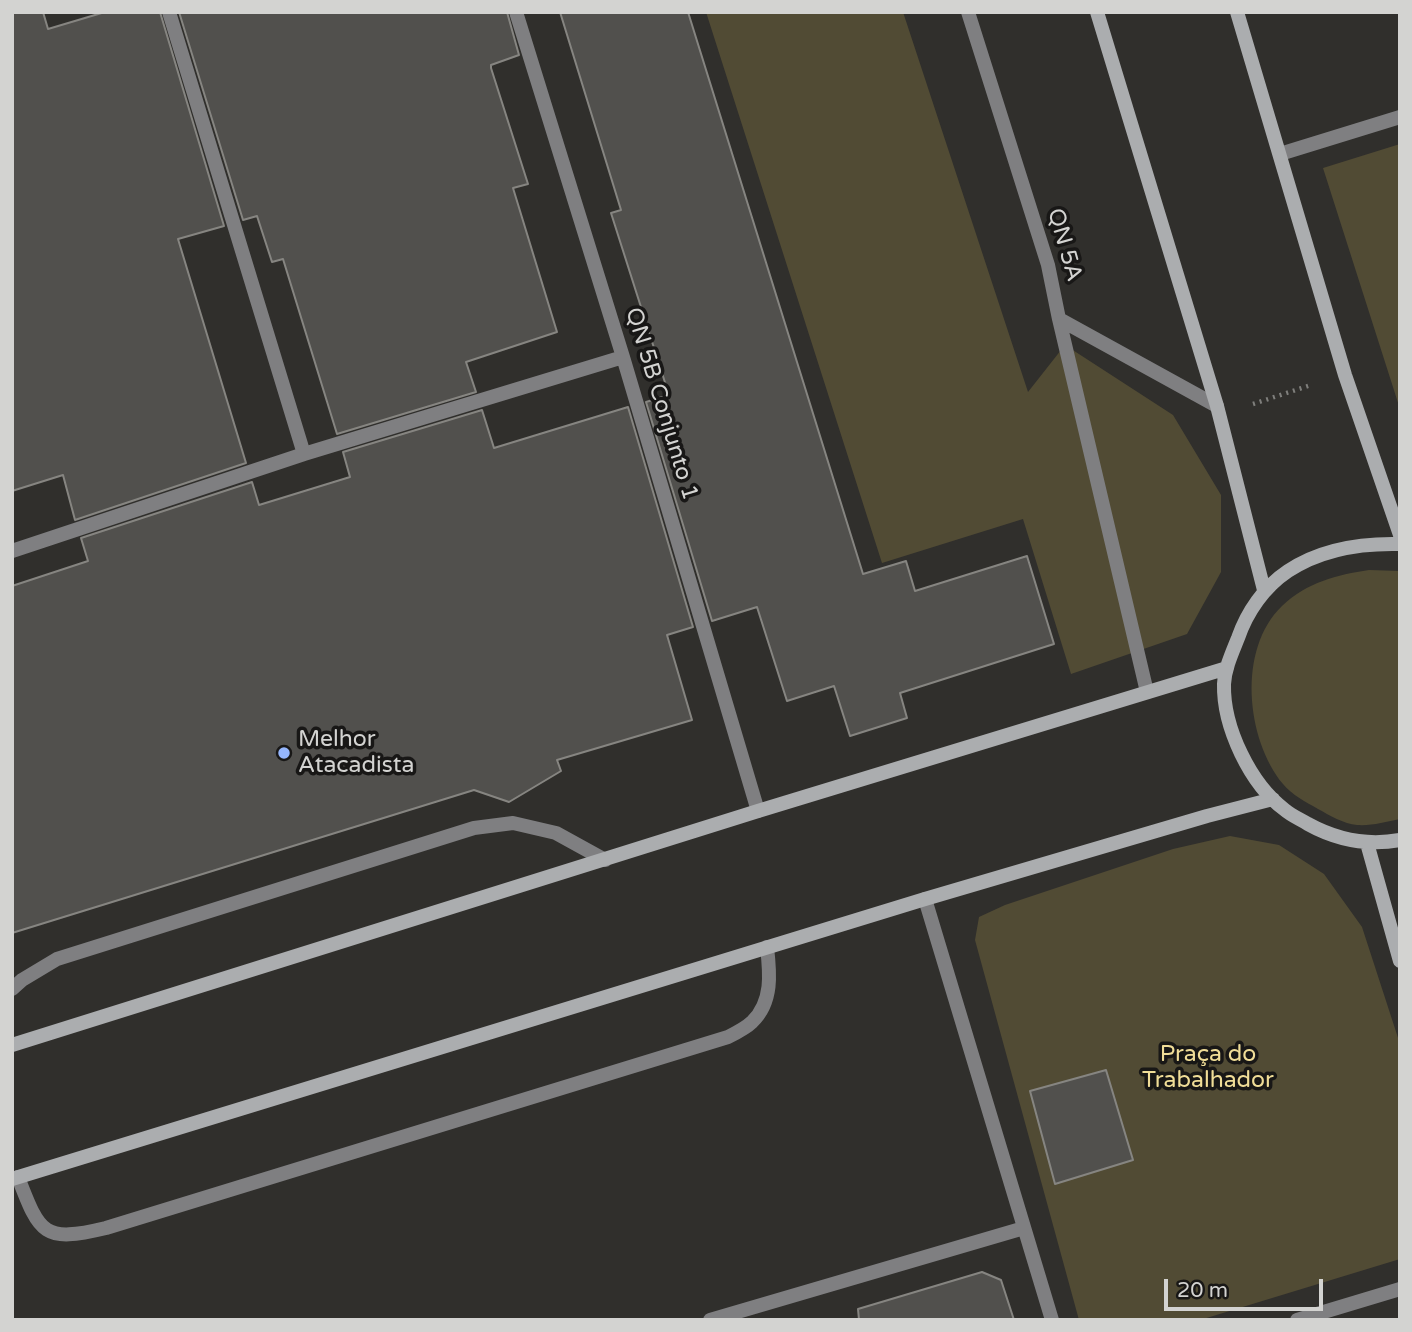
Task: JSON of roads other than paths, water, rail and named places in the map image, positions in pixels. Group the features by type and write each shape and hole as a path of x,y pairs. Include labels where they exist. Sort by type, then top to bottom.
{"main road":[{"path":"1097,12 1217,410 1264,590"},
{"path":"1237,12 1345,374 1400,535"},
{"path":"1400,544 1365,543 1326,553 1288,570 1264,590 1243,623 1227,668 1224,685 1229,726 1239,752 1285,811 1328,835 1378,844 1400,840"},
{"path":"12,1045 758,811 1227,668"},
{"path":"15,1178 925,899 1273,799"},
{"path":"1367,843 1400,961"}],"street":[{"path":"169,12 304,454"},
{"name":"QN 5B Conjunto 1","path":"516,12 623,357 758,811"},
{"name":"QN 5A","path":"968,12 1048,265 1147,692"},
{"path":"1280,154 1400,117"},
{"path":"1059,319 1217,410"},
{"path":"12,551 304,454 623,357"},
{"path":"12,989 57,959 474,828 513,823 556,833 605,860"},
{"path":"925,899 1052,1320"},
{"path":"15,1178 33,1215 47,1231 71,1236 106,1228 728,1037 752,1022 766,1001 770,974 766,947"},
{"path":"710,1320 1024,1228"},
{"path":"1297,1320 1400,1289"}],"place":[{"name":"Melhor Atacadista","path":"284,753"}],"park label":[{"name":"Praça do Trabalhador","path":"1208,1068"}]}
